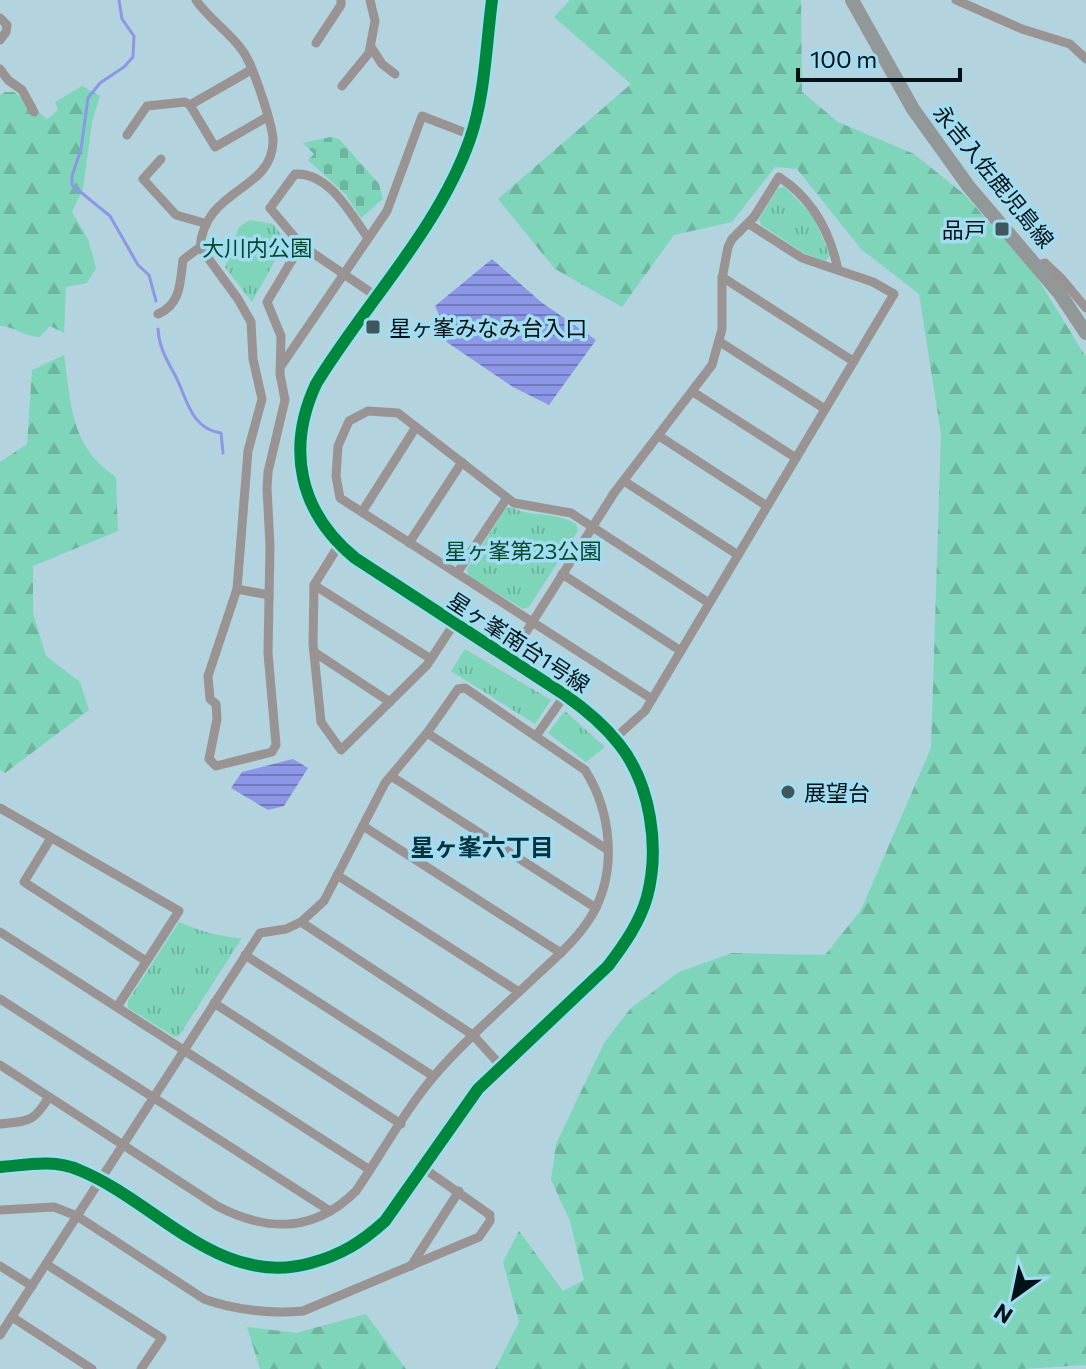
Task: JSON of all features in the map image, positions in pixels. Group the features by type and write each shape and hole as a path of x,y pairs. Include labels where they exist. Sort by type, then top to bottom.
{"main road":[{"name":"永吉入佐鹿児島線","path":"852,0 913,109 969,187 1037,265 1086,333"}],"street":[{"path":"158,314 172,307 177,298 183,260 200,247 204,223 224,200 259,175 269,159 274,141 247,58 196,0"},
{"path":"316,43 341,5 341,0"},
{"path":"342,86 371,47 375,21 370,0"},
{"name":"星ヶ峯南台1号線","path":"0,1167 42,1163 77,1169 227,1258 266,1267 286,1267 340,1254 368,1237 397,1206 478,1089 608,966 633,928 647,895 651,825 639,779 614,739 590,713 565,695 339,545 314,510 306,490 300,434 309,400 316,384 449,188 471,135 478,105 492,0"},
{"path":"956,0 1022,29 1070,44 1086,59"},
{"path":"0,18 7,25 0,40"},
{"path":"371,47 382,64 395,74"},
{"path":"0,69 8,80 22,90 34,112"},
{"path":"190,105 251,70"},
{"path":"127,135 147,106 185,102 190,105 215,147 267,117"},
{"path":"281,366 387,211 422,116 471,135"},
{"path":"161,159 143,179 176,215 204,223"},
{"path":"368,238 337,194 308,173 295,174 270,208 301,245 376,296"},
{"path":"509,659 592,527 712,365 722,329 722,277 728,247 732,239 749,224 779,177 791,185 821,218 834,249 838,270"},
{"path":"614,739 638,718 652,699 894,294 873,282 802,258 749,224"},
{"path":"200,247 251,322 254,332 253,359 262,399 248,451 237,589 208,676 210,699 216,704 217,719 209,759 216,766 272,752 276,745 268,653 268,472 285,400 281,336 267,302 301,245"},
{"path":"1037,265 1045,263 1086,308"},
{"path":"722,277 853,361"},
{"path":"720,342 825,409"},
{"path":"693,392 796,458"},
{"path":"652,699 340,498 336,476 342,432 349,421 359,415 378,410 398,413 507,498 522,506 571,513 709,603"},
{"path":"362,512 416,427"},
{"path":"659,436 767,506"},
{"path":"409,543 462,462"},
{"path":"624,481 738,555"},
{"path":"457,573 507,498"},
{"path":"339,545 314,585 314,652 321,722 341,750 431,659 454,624"},
{"path":"562,574 681,651"},
{"path":"314,585 431,659"},
{"path":"237,589 269,595"},
{"path":"314,652 390,702"},
{"path":"0,1065 49,1097 123,1145 217,1206 250,1222 288,1225 330,1211 349,1197 370,1170 433,1076 561,953 586,924 596,908 605,880 608,850 603,805 585,770 465,688 458,689 391,776 324,901 301,922 286,929 260,933 245,955 123,1145 0,1335"},
{"path":"536,736 565,695"},
{"path":"427,733 608,850"},
{"path":"391,776 596,908"},
{"path":"0,808 179,911 117,1007"},
{"path":"363,826 561,953"},
{"path":"51,838 24,882 146,961"},
{"path":"337,875 519,992"},
{"path":"301,922 473,1035 501,1066"},
{"path":"0,932 370,1170"},
{"path":"245,955 433,1076"},
{"path":"0,999 330,1211"},
{"path":"214,1003 401,1124"},
{"path":"0,1124 29,1121 36,1117 49,1097"},
{"path":"0,1210 54,1207 77,1216 204,1299 276,1312 303,1311 479,1237 490,1221 490,1215 422,1167"},
{"path":"411,1266 459,1191"},
{"path":"46,1264 162,1338 141,1369"},
{"path":"0,1266 32,1286"},
{"path":"12,1317 92,1369"}],"green space":[{"path":"570,0 801,0 802,92 838,122 914,154 965,195 1036,276 1086,357 1086,1365 1022,1369 495,1369 519,1322 503,1262 519,1231 563,1291 584,1280 570,1221 551,1180 556,1144 604,1043 630,1009 679,972 732,953 825,955 861,910 931,748 941,434 919,294 861,249 797,169 775,167 732,222 674,235 622,307 555,269 498,199 631,84 554,17"},
{"path":"82,86 100,96 92,122 83,189 72,212 88,239 96,268 87,283 66,287 64,333 50,326 40,337 34,337 0,326 0,95 14,92 47,119 58,110 55,102"},
{"path":"330,137 339,139 379,184 383,199 361,218 346,195 308,160 314,154 303,143"},
{"path":"785,187 814,217 830,256 825,261 804,253 761,225 759,219 778,188"},
{"name":"大川内公園","path":"250,220 273,224 286,241 252,302 225,267 239,227"},
{"path":"64,355 71,407 81,438 89,452 116,477 118,531 33,566 33,613 46,656 80,682 89,710 5,773 0,770 0,462 27,444 32,370"},
{"name":"星ヶ峯第23公園","path":"506,508 568,520 576,524 578,531 529,607 523,609 468,576 467,569"},
{"path":"465,649 551,700 535,724 451,671"},
{"path":"565,711 605,747 586,762 548,733"},
{"path":"179,922 210,933 242,938 179,1036 175,1037 128,1008 128,1001"},
{"path":"366,1314 406,1369 260,1369 247,1327 296,1333"}],"water":[{"path":"492,259 541,302 596,340 549,405 513,387 432,332 444,326 435,306"},
{"path":"293,759 308,768 284,806 268,810 231,788 242,772"}],"waterway":[{"path":"119,0 122,19 134,36 133,57 100,83 88,98 72,185 110,216 138,265 149,275 156,301"},
{"path":"158,329 164,354 191,412 203,426 221,433 223,453"}],"cycle path":[{"path":"0,1167 50,1164 79,1170 135,1201 189,1238 247,1264 278,1268 332,1256 385,1221 478,1089 608,966 626,942 640,915 651,878 650,817 639,778 619,744 594,718 565,695 355,558 321,521 303,478 300,455 302,432 316,384 420,235 456,172 470,139 482,88 492,0"}],"place":[{"name":"品戸","path":"1002,229"},
{"name":"星ヶ峯みなみ台入口","path":"373,327"},
{"name":"展望台","path":"788,792"}],"district":[{"name":"星ヶ峯六丁目","path":"482,846"}]}
